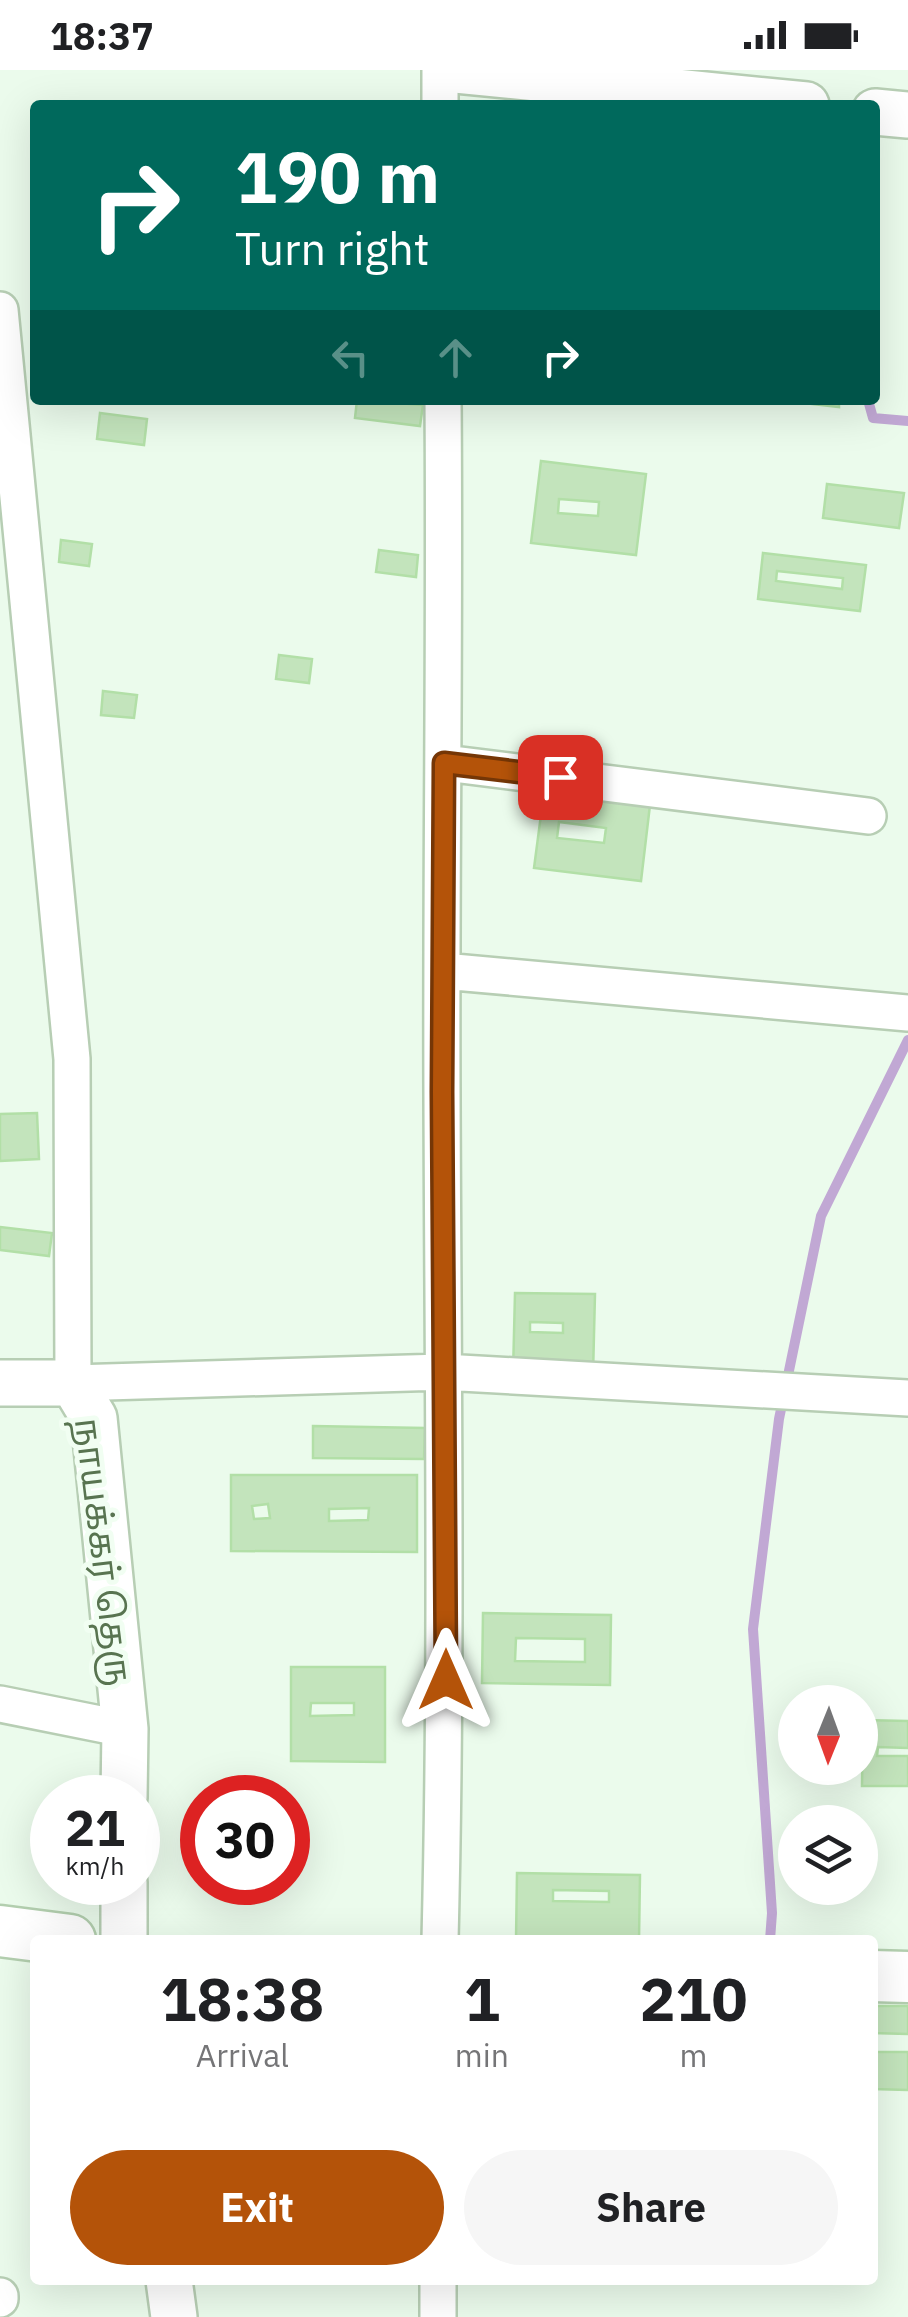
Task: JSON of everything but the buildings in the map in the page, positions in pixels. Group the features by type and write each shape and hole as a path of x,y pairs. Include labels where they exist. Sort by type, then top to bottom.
{"main road":[{"path":"0,1931 31,1935"},
{"path":"878,1976 908,1977"}],"street":[{"path":"440,70 440,100"},
{"path":"456,70 759,100"},
{"path":"880,112 908,115"},
{"path":"0,310 72,1060 73,1383 443,1372 908,1398"},
{"path":"440,1935 446,1719 443,405"},
{"path":"444,763 868,816"},
{"path":"442,971 908,1013"},
{"name":"நாயக்கர் தெரு","path":"0,1382 73,1383 94,1418 125,1729 124,1775"},
{"path":"0,1704 125,1729"},
{"path":"124,1905 124,1935"},
{"path":"171,2285 174,2317"},
{"path":"438,2285 438,2317"}],"waterway":[{"path":"869,405 873,418 908,421"},
{"path":"770,1935 753,1629 779,1419 821,1216 908,1040"}],"route":[{"path":"446,1680 444,763 560,777"}]}
